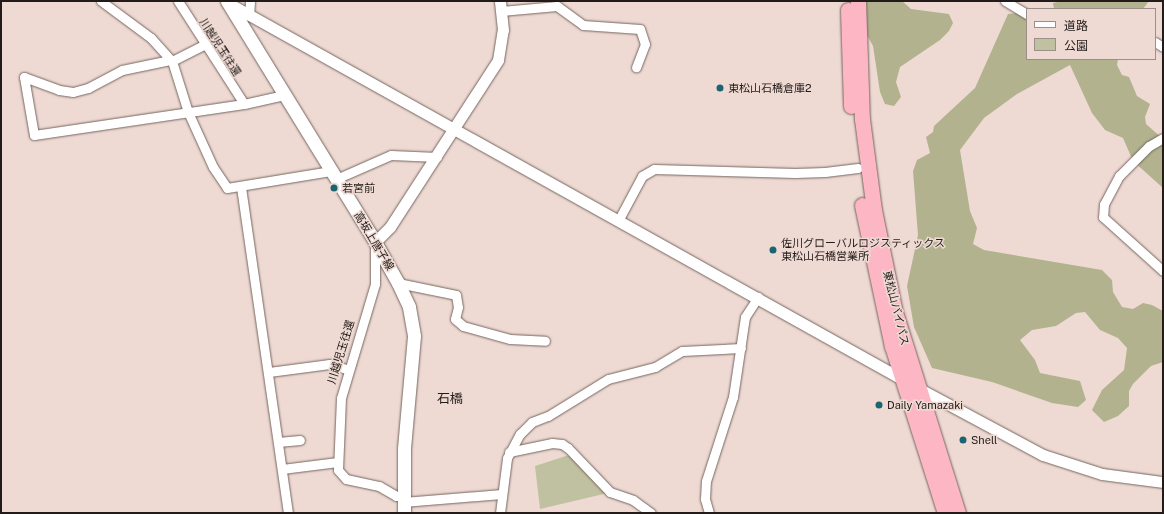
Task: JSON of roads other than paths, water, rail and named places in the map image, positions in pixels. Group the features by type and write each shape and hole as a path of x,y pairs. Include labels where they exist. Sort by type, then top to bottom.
{"highway":[{"name":"東松山バイパス","path":"849,1 849,66 858,168 874,265 901,378 945,513"},
{"name":"東松山バイパス","path":"858,1 862,119 874,210 895,312 958,513"}],"main road":[{"name":"高坂上唐子線","path":"227,2 375,242 398,283 409,307 414,336 404,449 403,504"}],"street":[{"path":"101,1 151,38 171,60 188,112 214,168 227,188 333,175 391,155 436,157"},
{"path":"249,16 250,1"},
{"path":"1005,1 1026,13"},
{"name":"川越児玉往還","path":"181,2 204,46 244,104"},
{"path":"227,2 249,16 918,388 1054,459 1102,474 1163,482"},
{"path":"375,242 390,227 498,60 503,30 501,6 557,6 583,25 640,29 645,44 636,67"},
{"path":"204,46 171,60 122,70 88,88 73,92 59,90 24,77 34,135 244,104 284,96"},
{"path":"1163,138 1149,146 1119,176 1104,204 1103,217 1163,271"},
{"path":"618,221 642,176 654,169 795,173 825,172 858,168"},
{"path":"241,187 269,372 288,513"},
{"name":"川越児玉往還","path":"375,242 375,284 348,369 341,398 338,462 339,474 343,478 379,486 396,496 403,504"},
{"path":"398,283 456,295 458,307 455,319 463,326 510,338 545,341"},
{"path":"709,513 705,486 733,398 745,316 758,298"},
{"path":"500,513 509,452 520,434 532,422 548,416 608,379 655,367 673,355 686,350 741,348"},
{"path":"269,372 329,364 348,369"},
{"path":"278,442 300,440"},
{"path":"509,452 552,443 562,444 610,492 633,500 651,513"},
{"path":"282,469 338,462"},
{"path":"403,504 502,494"}],"place":[{"name":"東松山石橋倉庫2","path":"720,88"},
{"name":"若宮前","path":"334,188"},
{"name":"佐川グローバルロジスティックス 東松山石橋営業所","path":"773,250"},
{"name":"Daily Yamazaki","path":"879,405"},
{"name":"Shell","path":"963,440"}],"district":[{"name":"石橋","path":"450,399"}]}
